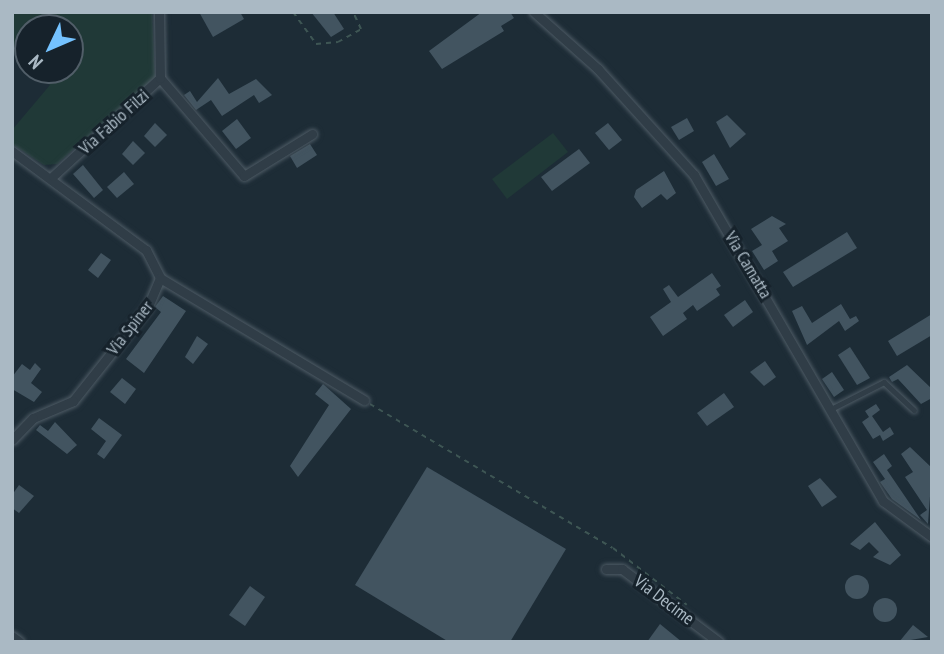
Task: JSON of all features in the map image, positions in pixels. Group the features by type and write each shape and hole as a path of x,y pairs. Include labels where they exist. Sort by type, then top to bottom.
{"street":[{"name":"Via Fabio Filzi","path":"53,177 160,78 159,12"},
{"name":"Via Camatta","path":"534,12 598,69 694,176 883,500 932,537"},
{"path":"160,78 244,176 312,134"},
{"path":"12,151 53,177 146,250 160,278 364,400"},
{"name":"Via Spiner","path":"12,440 33,418 73,401 147,308 160,278"},
{"name":"Via Decime","path":"606,569 622,569 719,642"},
{"path":"12,637 19,642"}],"lane":[{"path":"830,410 884,382 914,410"}],"path":[{"path":"293,12 316,44 338,42 361,29 353,12"},
{"path":"364,400 613,548 687,605"}],"green space":[{"path":"12,12 152,12 155,77 57,164 44,165 12,144 12,130 49,84 84,84 84,14 14,14 14,52"},
{"path":"553,133 568,152 507,199 492,179"}],"building":[{"path":"199,12 240,12 244,19 213,37"},
{"path":"311,12 333,12 344,29 331,37"},
{"path":"482,12 510,12 514,18 501,26 504,31 442,69 429,51"},
{"path":"218,78 229,94 256,79 272,95 259,103 254,95 222,116 211,100 196,110 184,95 190,91 197,102"},
{"path":"727,115 746,134 730,148 716,122"},
{"path":"687,118 694,131 679,140 671,127"},
{"path":"237,119 251,138 236,149 222,131"},
{"path":"155,123 167,135 155,147 144,136"},
{"path":"608,123 622,140 609,150 595,133"},
{"path":"133,141 145,153 133,165 122,154"},
{"path":"310,144 317,155 297,168 290,156"},
{"path":"579,149 590,163 552,191 541,177"},
{"path":"714,154 729,179 716,186 702,162"},
{"path":"83,165 103,190 94,198 73,174"},
{"path":"664,171 676,193 667,200 661,194 642,208 634,197 636,190"},
{"path":"124,172 134,184 117,198 107,187"},
{"path":"772,216 786,224 779,228 788,241 772,251 778,261 764,270 752,251 762,245 751,229"},
{"path":"847,232 857,248 793,287 783,272"},
{"path":"101,253 111,260 98,278 88,270"},
{"path":"712,273 721,286 716,289 720,295 697,311 693,305 683,313 687,319 663,336 650,317 671,302 663,289 669,285 678,297"},
{"path":"163,296 186,311 144,373 126,359 161,312 155,307"},
{"path":"745,300 753,312 733,327 724,315"},
{"path":"841,304 850,319 856,316 859,321 845,331 839,321 807,345 792,311 802,306 812,323"},
{"path":"932,314 932,335 897,356 888,341"},
{"path":"197,336 208,344 193,364 185,357"},
{"path":"850,347 870,378 857,385 838,355"},
{"path":"765,361 776,377 764,386 750,372"},
{"path":"35,363 41,369 31,383 42,392 34,402 12,389 12,377 22,364 30,370"},
{"path":"907,365 932,389 932,398 921,404 898,379 892,382 889,377"},
{"path":"832,372 844,390 834,397 822,379"},
{"path":"122,378 136,389 125,404 110,392"},
{"path":"323,384 351,409 298,477 290,466 329,405 315,394"},
{"path":"724,393 734,407 707,426 697,413"},
{"path":"876,404 880,410 872,416 883,432 890,427 894,434 883,441 880,435 873,439 862,422 869,417 865,411"},
{"path":"99,418 122,435 104,459 97,454 106,441 91,429"},
{"path":"55,422 77,445 67,454 36,430 40,425 48,431"},
{"path":"910,447 932,468 928,524 920,515 927,510 905,477 913,472 901,454"},
{"path":"884,454 892,466 887,470 921,520 892,499 880,482 885,479 873,462"},
{"path":"427,467 566,549 510,642 449,642 355,585"},
{"path":"820,478 837,497 822,507 808,486"},
{"path":"19,485 34,496 19,513 12,508 12,495"},
{"path":"875,522 901,555 890,565 873,557 879,552 869,542 860,550 850,544"},
{"path":"857,575 866,578 869,587 866,596 857,599 848,596 845,587 848,578"},
{"path":"250,586 265,597 245,626 229,615"},
{"path":"885,598 896,605 897,610 890,621 885,622 874,615 873,610 880,599"},
{"path":"660,624 682,642 647,642"},
{"path":"913,625 928,637 899,642"}]}
